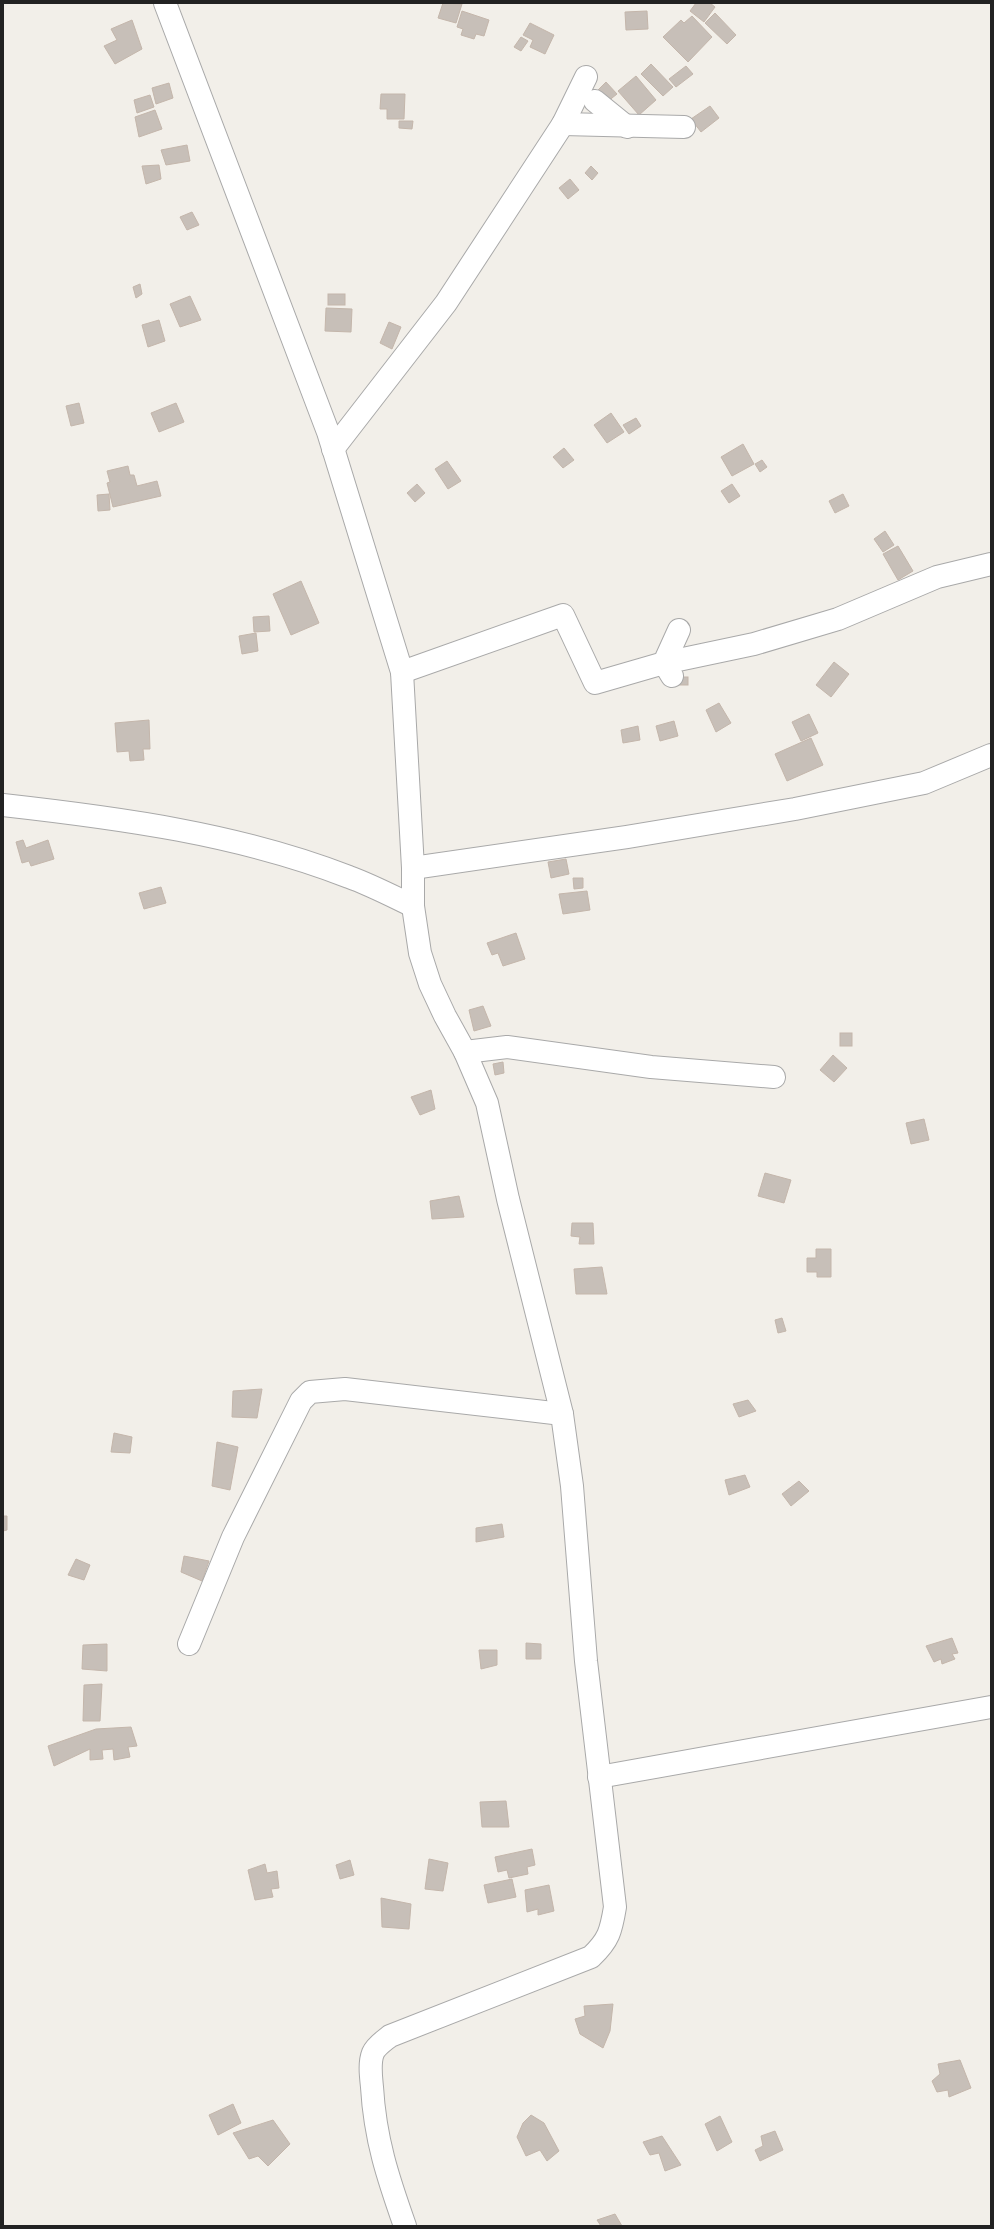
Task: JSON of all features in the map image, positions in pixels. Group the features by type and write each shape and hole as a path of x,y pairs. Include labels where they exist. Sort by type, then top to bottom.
{"street":[{"path":"164,3 246,212 334,449 402,672 413,868 413,906 420,953 430,984 445,1016 466,1052 487,1103 508,1199 562,1414 572,1486 586,1661 614,1907 612,1929 604,1945 591,1957 390,2036 380,2044 373,2053 371,2071 375,2129 385,2170 405,2226"},
{"path":"334,449 446,303 563,124 586,77"},
{"path":"595,101 627,127"},
{"path":"563,124 627,127 684,127"},
{"path":"402,672 563,615 595,683 668,670 838,619 937,577 991,564"},
{"path":"668,670 679,630"},
{"path":"413,868 627,837 796,809 924,783 990,756"},
{"path":"3,805 74,813 222,839 294,858 350,877 413,906"},
{"path":"466,1052 508,1047 651,1067 774,1077"},
{"path":"189,1644 233,1537 301,1401 310,1392 323,1389 345,1389 562,1414"},
{"path":"599,1777 991,1708"}],"building":[{"path":"443,3 462,4 456,23 438,18"},
{"path":"696,3 710,3 715,7 704,22 690,11"},
{"path":"462,11 489,20 484,36 476,34 474,39 461,35 463,29 457,27"},
{"path":"647,11 648,29 626,30 625,12"},
{"path":"715,13 736,35 727,44 705,23"},
{"path":"692,16 712,37 688,62 663,37 681,20 684,23"},
{"path":"132,20 142,49 115,64 104,46 117,40 111,29"},
{"path":"530,23 554,35 545,54 530,47 533,40 523,35"},
{"path":"521,37 528,41 521,51 514,47"},
{"path":"651,64 673,87 663,96 641,74"},
{"path":"686,66 693,74 676,87 669,79"},
{"path":"636,76 656,100 639,115 618,91"},
{"path":"606,82 617,94 607,102 597,91"},
{"path":"169,83 173,98 156,104 152,88"},
{"path":"381,94 405,94 404,119 387,119 387,109 380,109"},
{"path":"150,95 154,107 137,113 134,100"},
{"path":"710,106 719,118 701,132 691,119"},
{"path":"155,110 162,129 139,137 135,117"},
{"path":"399,121 413,121 412,129 399,128"},
{"path":"187,145 190,161 166,165 161,150"},
{"path":"159,165 161,179 146,184 142,166"},
{"path":"591,166 598,173 592,180 585,173"},
{"path":"570,179 579,190 568,199 559,188"},
{"path":"192,212 199,225 187,230 180,217"},
{"path":"140,284 142,294 136,298 133,287"},
{"path":"328,294 345,294 345,305 328,305"},
{"path":"190,296 201,320 180,327 170,304"},
{"path":"326,308 352,309 351,332 325,331"},
{"path":"159,320 165,341 148,347 142,325"},
{"path":"389,322 401,327 392,349 380,343"},
{"path":"79,403 84,423 71,426 66,406"},
{"path":"176,403 184,422 159,432 151,413"},
{"path":"611,413 624,432 607,443 594,425"},
{"path":"636,418 641,426 629,434 623,425"},
{"path":"743,444 754,464 732,476 721,457"},
{"path":"564,448 574,460 563,468 553,457"},
{"path":"762,460 767,467 760,472 755,464"},
{"path":"447,461 461,481 448,489 435,469"},
{"path":"128,466 130,475 134,475 137,486 157,481 161,496 113,507 107,483 110,482 107,471"},
{"path":"417,484 425,493 415,502 407,493"},
{"path":"732,484 740,496 729,503 721,491"},
{"path":"109,494 110,510 98,511 97,495"},
{"path":"843,494 849,506 835,513 829,501"},
{"path":"885,531 894,545 883,552 874,539"},
{"path":"898,546 913,571 898,580 883,554"},
{"path":"301,581 319,623 291,635 273,594"},
{"path":"269,616 270,631 254,632 253,617"},
{"path":"256,633 258,651 242,654 239,636"},
{"path":"834,662 849,674 831,697 816,685"},
{"path":"676,677 688,677 688,685 676,685"},
{"path":"719,703 731,723 716,732 706,710"},
{"path":"809,714 818,733 801,741 792,722"},
{"path":"149,720 150,749 143,749 144,760 130,761 129,751 117,752 115,723"},
{"path":"674,721 678,736 660,741 656,726"},
{"path":"638,726 640,740 623,743 621,730"},
{"path":"811,738 823,765 787,781 775,754"},
{"path":"23,840 26,848 48,840 54,859 31,866 29,861 22,863 16,842"},
{"path":"566,859 569,874 551,878 548,862"},
{"path":"573,878 583,878 583,888 574,889"},
{"path":"161,887 166,903 144,909 139,893"},
{"path":"587,891 590,910 563,914 559,894"},
{"path":"516,933 525,959 503,966 498,953 492,955 487,943"},
{"path":"483,1006 491,1026 474,1031 469,1010"},
{"path":"840,1033 852,1033 852,1046 840,1046"},
{"path":"833,1055 847,1068 834,1082 820,1070"},
{"path":"503,1062 504,1073 495,1075 493,1064"},
{"path":"431,1090 435,1109 420,1115 411,1097"},
{"path":"924,1119 929,1140 911,1144 906,1123"},
{"path":"765,1173 791,1180 784,1203 758,1196"},
{"path":"459,1196 464,1217 432,1219 430,1201"},
{"path":"572,1223 593,1223 594,1244 579,1244 580,1237 571,1236"},
{"path":"816,1249 831,1249 831,1277 817,1277 817,1272 807,1272 807,1258 816,1258"},
{"path":"602,1267 607,1294 576,1294 574,1269"},
{"path":"782,1318 786,1331 778,1333 775,1320"},
{"path":"262,1389 257,1418 232,1417 233,1391"},
{"path":"748,1400 756,1411 739,1417 733,1404"},
{"path":"114,1433 132,1437 130,1453 111,1452"},
{"path":"217,1442 238,1447 230,1490 212,1486"},
{"path":"745,1475 750,1487 729,1495 725,1480"},
{"path":"799,1481 809,1491 791,1506 782,1494"},
{"path":"3,1516 7,1516 7,1530 3,1531"},
{"path":"502,1524 504,1537 476,1542 476,1528"},
{"path":"184,1556 209,1561 202,1581 181,1572"},
{"path":"76,1559 90,1565 84,1580 68,1575"},
{"path":"952,1638 958,1653 952,1654 955,1659 942,1664 941,1659 934,1662 926,1646"},
{"path":"526,1643 541,1644 541,1659 526,1659"},
{"path":"107,1644 107,1671 82,1669 83,1645"},
{"path":"479,1650 497,1650 497,1665 481,1669"},
{"path":"102,1684 100,1721 83,1721 84,1685"},
{"path":"131,1727 137,1746 128,1747 130,1757 114,1760 113,1749 102,1750 103,1759 90,1760 90,1749 54,1766 48,1746 96,1729"},
{"path":"506,1801 509,1827 482,1827 480,1802"},
{"path":"532,1849 535,1865 527,1867 528,1874 509,1878 507,1870 498,1872 495,1857"},
{"path":"429,1859 448,1863 443,1891 425,1889"},
{"path":"350,1860 354,1875 340,1879 336,1865"},
{"path":"265,1864 267,1873 277,1871 279,1888 271,1889 273,1897 255,1900 248,1870"},
{"path":"512,1879 516,1897 488,1903 484,1885"},
{"path":"549,1885 554,1911 538,1915 538,1909 527,1912 525,1890"},
{"path":"381,1898 411,1904 409,1929 382,1927"},
{"path":"613,2004 610,2031 603,2048 580,2034 575,2019 585,2016 584,2006"},
{"path":"960,2060 971,2088 949,2097 948,2090 937,2092 932,2081 940,2074 938,2064"},
{"path":"233,2104 241,2123 218,2135 209,2115"},
{"path":"531,2115 544,2123 559,2151 547,2161 540,2150 526,2156 517,2137 523,2123"},
{"path":"720,2116 732,2142 717,2151 705,2124"},
{"path":"273,2120 290,2144 268,2166 258,2156 249,2159 233,2133"},
{"path":"775,2131 783,2150 760,2161 755,2150 763,2146 761,2136"},
{"path":"662,2136 681,2165 665,2171 659,2153 650,2155 643,2142"},
{"path":"615,2214 622,2226 601,2226 597,2220"}]}
